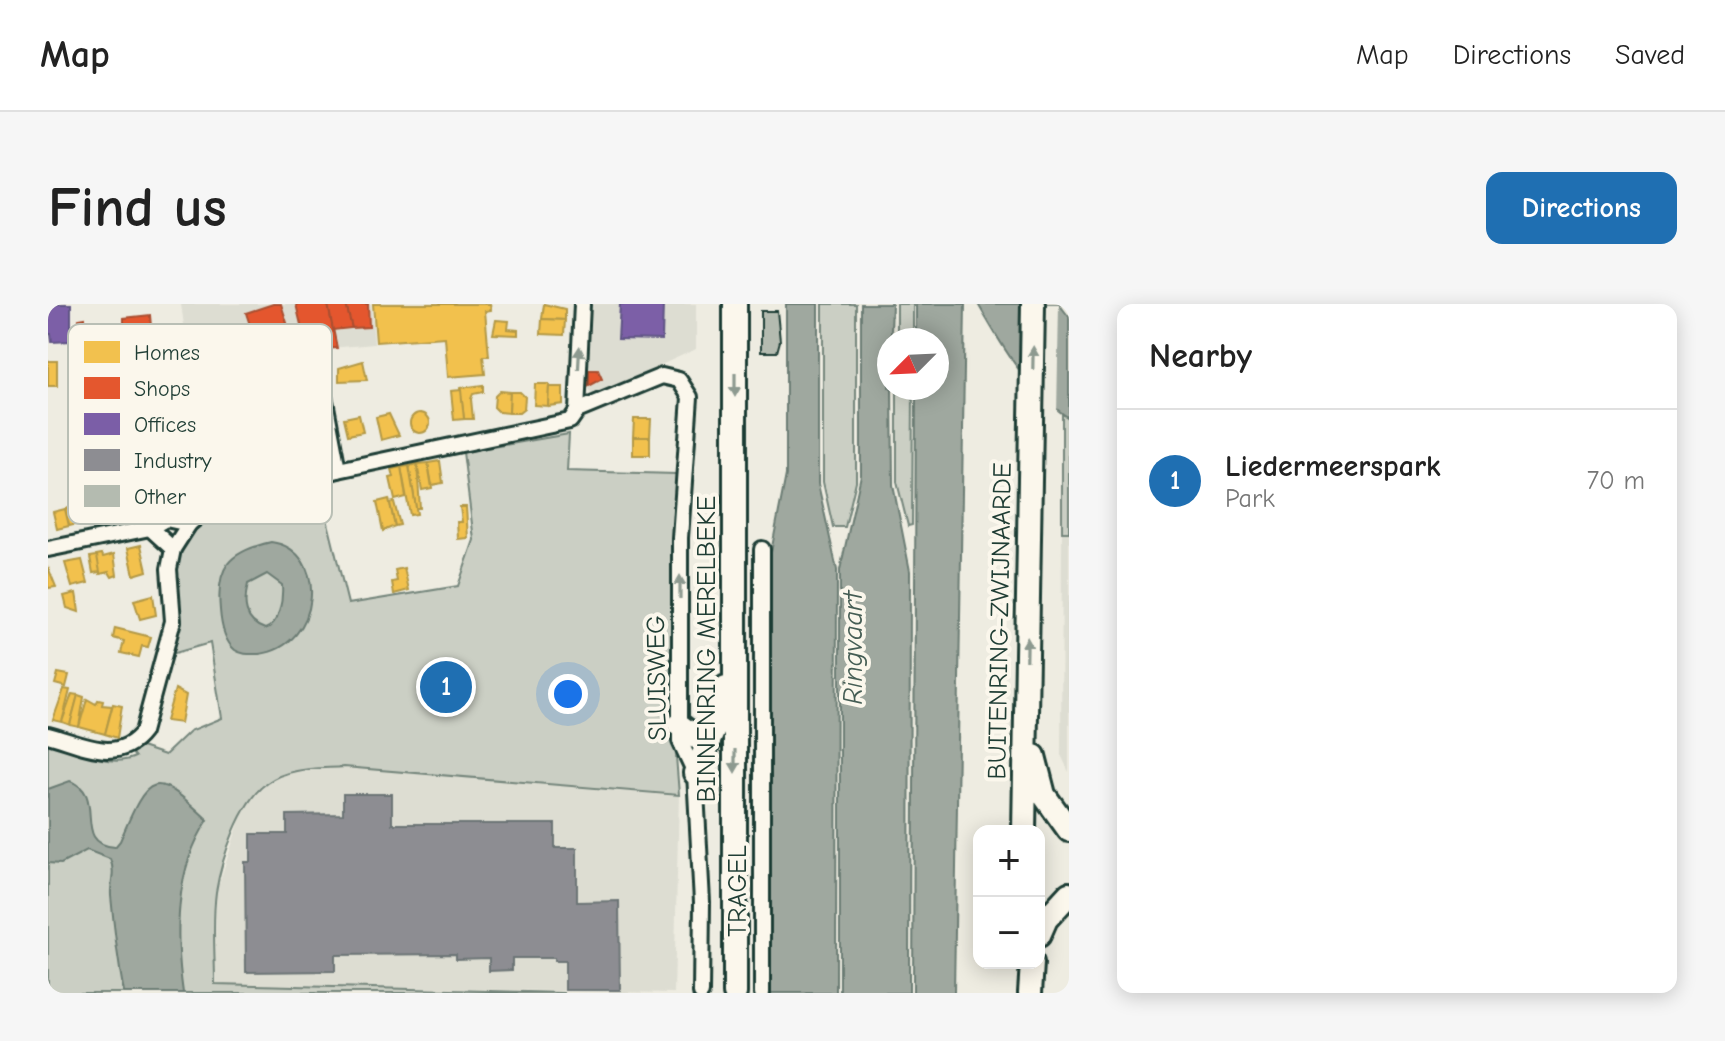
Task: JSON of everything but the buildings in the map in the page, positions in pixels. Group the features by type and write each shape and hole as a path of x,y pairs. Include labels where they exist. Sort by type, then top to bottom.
{"highway":[{"name":"BUITENRING-ZWIJNAARDE","path":"1024,825 1033,304"},
{"name":"BINNENRING MERELBEKE","path":"734,309 735,993"},
{"path":"695,773 721,711 735,655"},
{"path":"679,725 695,737 708,738"},
{"path":"1026,727 1034,746 1035,764 1044,795 1069,830"},
{"path":"1045,921 1069,894"},
{"path":"1021,969 1021,993"},
{"path":"1030,993 1032,969"}],"street":[{"path":"332,472 456,442 560,426 570,421 577,411 582,304"},
{"name":"SLUISWEG","path":"577,411 662,376 679,380 690,397 680,538 679,725 683,752 695,773 702,902 701,993"},
{"path":"332,438 338,470"},
{"path":"48,549 157,524"},
{"path":"48,735 107,751 122,750 134,744 143,732 173,621 169,590 173,549 189,524"},
{"path":"150,528 173,549"},
{"name":"TRAGEL","path":"762,549 762,993"}],"shaded area":[{"path":"181,304 371,304 374,344 332,348 332,324 184,324"},
{"path":"592,304 696,304 696,349 593,396 588,388"},
{"path":"823,304 856,304 856,481 845,527 833,527 823,482"},
{"path":"897,304 913,304 913,328 897,328"},
{"path":"897,400 913,400 912,525 908,526 897,482"},
{"path":"1062,414 1069,418 1069,532 1062,532"},
{"path":"569,434 567,471 676,474 674,730 679,795 344,767 284,774 267,783 248,803 227,849 215,903 215,984 565,993 48,993 48,740 114,761 135,757 131,752 138,746 165,755 190,731 222,718 210,643 168,655 176,550 197,524 328,524 348,604 458,586 474,540 463,452"},
{"path":"1062,532 1069,532 1069,772 1061,755"},
{"path":"344,767 679,795 674,993 215,985 216,892 244,808 267,783 293,771"}],"water":[{"path":"786,304 818,304 818,484 837,570 836,993 766,993 767,573 786,475"},
{"name":"Ringvaart","path":"861,304 892,304 891,328 877,328 877,400 892,400 893,485 910,571 909,993 840,993 840,570 861,475"},
{"path":"916,304 965,304 954,993 913,993 916,400 949,400 949,328 916,328"},
{"path":"978,304 1059,304 1069,317 1069,418 1028,381"},
{"path":"271,542 290,549 303,562 310,579 311,598 306,618 296,635 280,648 247,654 235,650 224,632 220,583 228,564 256,546","holes":["267,574 282,585 277,617 265,629 258,626 247,611 248,584"]},
{"path":"70,781 81,787 87,796 91,828 94,837 102,844 115,847 138,801 155,786 164,786 176,792 208,820 197,839 183,882 178,926 183,993 124,993 113,921 113,869 110,859 87,850 61,864 48,863 48,789"}],"pier":[{"path":"1024,304 1059,304 1057,414 1023,381"}],"place":[{"name":"Liedermeerspark","path":"446,687"}]}
